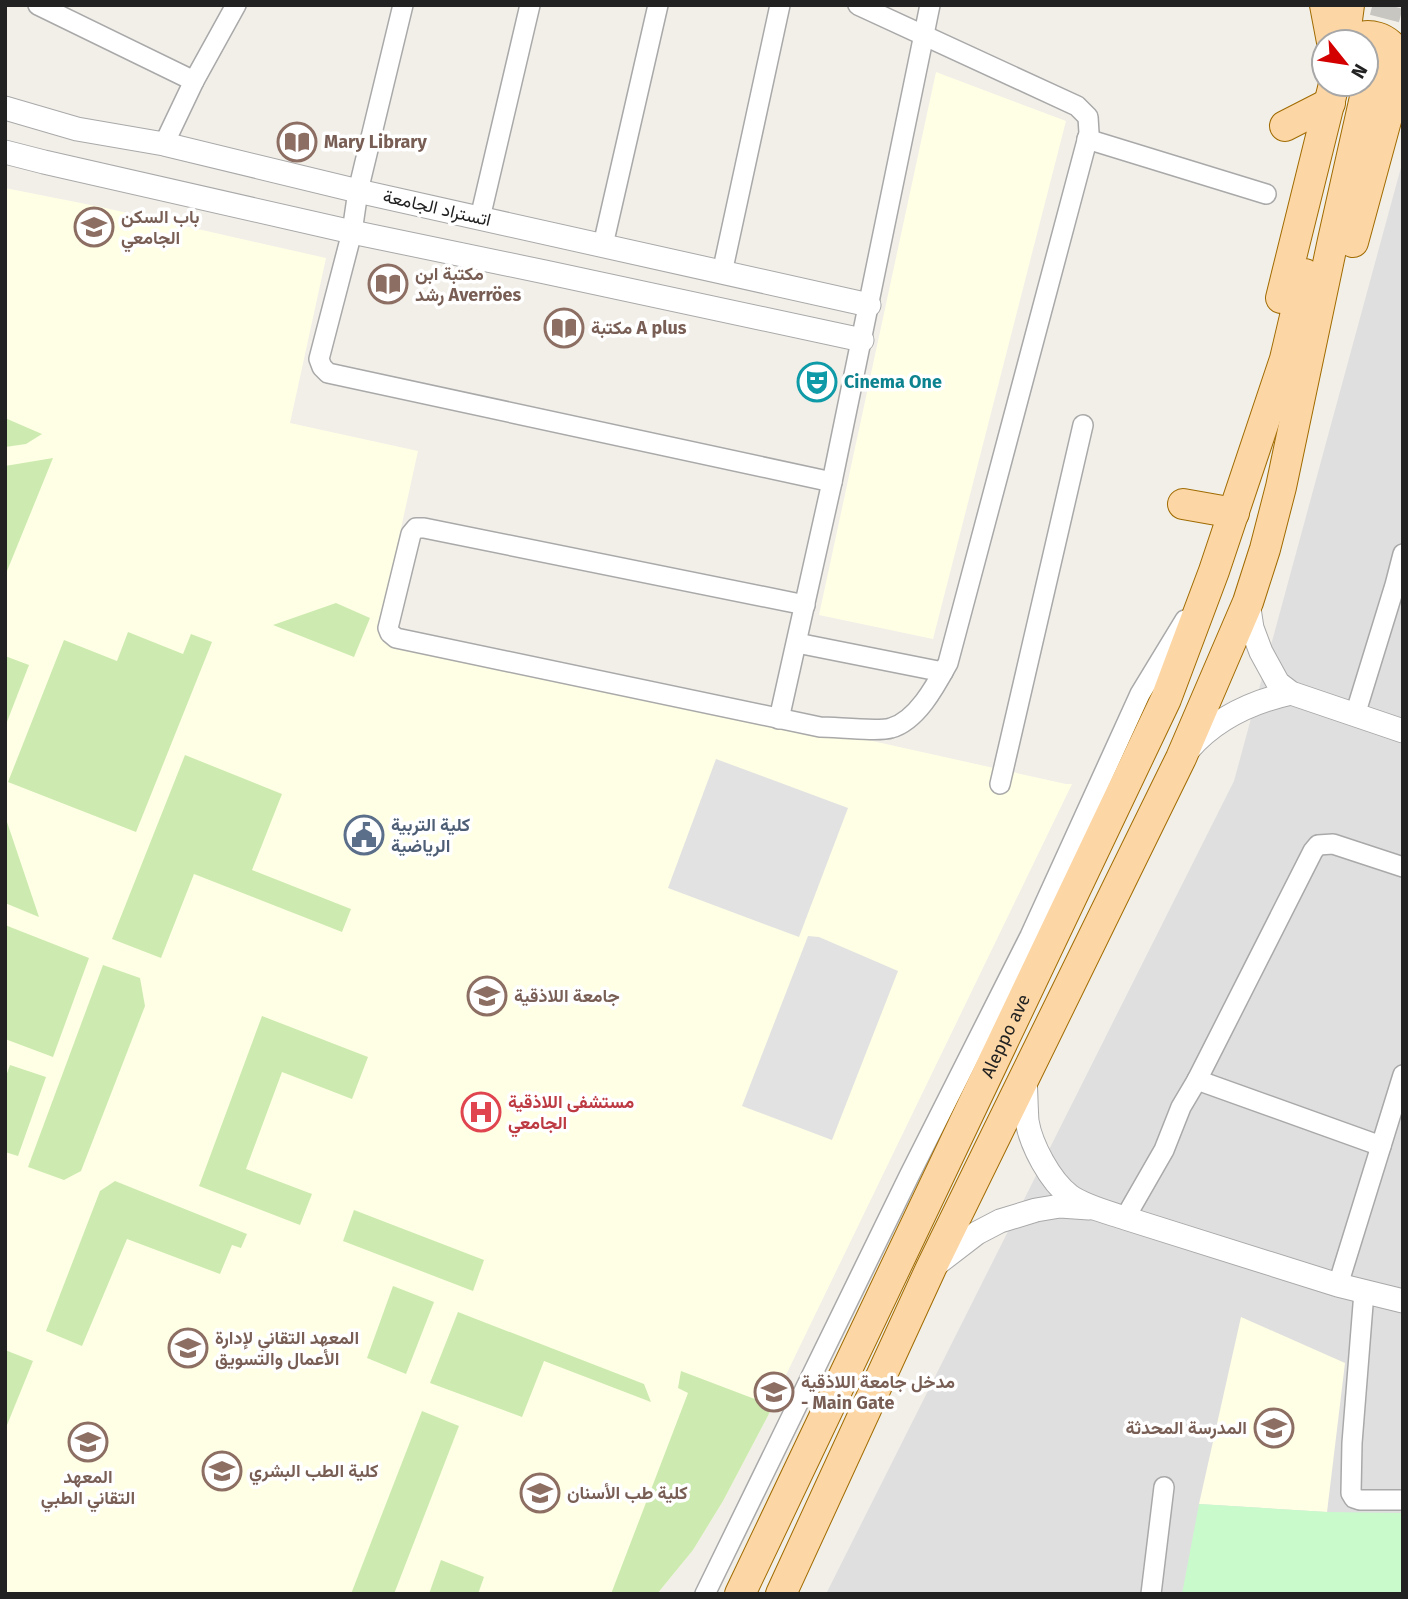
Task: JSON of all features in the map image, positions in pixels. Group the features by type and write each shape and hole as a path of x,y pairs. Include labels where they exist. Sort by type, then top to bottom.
{"main road":[{"path":"1325,5 1329,28"},
{"path":"1345,28 1349,5"},
{"path":"1248,470 1285,359 1397,56 1390,45 1380,39"},
{"path":"1281,487 1302,383 1387,78"},
{"path":"1281,487 1304,423 1387,78"},
{"path":"1285,126 1326,98"},
{"path":"1248,470 1261,386 1331,98"},
{"name":"Aleppo ave","path":"740,1594 1166,699 1248,470"},
{"name":"Aleppo ave","path":"781,1594 931,1268 1181,758 1248,602 1281,487"},
{"path":"1183,503 1234,513"}],"street":[{"path":"38,5 194,81"},
{"path":"164,144 194,81 236,5"},
{"path":"403,5 358,191 352,232 319,359 328,373 832,482"},
{"path":"480,218 530,5"},
{"path":"603,244 658,5"},
{"path":"722,273 780,5"},
{"path":"805,605 416,528 411,534 388,628 390,634 396,638 820,727 888,730 904,723 936,685 948,663 1089,133 1088,117 1077,106 858,5"},
{"path":"779,719 832,482 930,5"},
{"name":"اتستراد الجامعة","path":"5,108 77,129 164,144 358,191 869,305"},
{"path":"1087,139 1266,194"},
{"path":"5,152 352,232 862,340"},
{"path":"1000,784 1083,425"},
{"path":"1354,715 1399,586 1403,554"},
{"path":"705,1594 904,1186 1030,936 1140,694 1214,571"},
{"path":"1248,602 1252,628 1261,652 1278,683 1291,693 1403,731"},
{"path":"797,643 943,672"},
{"path":"1181,758 1195,741 1230,715 1249,705 1291,693"},
{"path":"1125,1218 1164,1150 1181,1107 1313,850 1318,845 1333,844 1403,867"},
{"path":"1338,1285 1403,1075"},
{"path":"1026,1078 1028,1124 1039,1155 1052,1178 1070,1196 1125,1218 1338,1285 1403,1301"},
{"path":"1197,1080 1381,1146"},
{"path":"931,1268 977,1233 1000,1221 1060,1206 1097,1208"},
{"path":"1364,1292 1352,1443 1351,1493 1354,1499 1360,1500 1403,1500"},
{"path":"1151,1594 1164,1486"}],"shaded area":[{"path":"936,72 1066,121 933,639 819,615"},
{"path":"1403,160 1403,1594 826,1594 1234,781"},
{"name":"جامعة اللاذقية","path":"5,188 326,258 290,423 418,451 379,628 476,653 1072,784 784,1379 775,1377 763,1406 771,1410 723,1501 693,1550 657,1594 5,1594"},
{"path":"716,759 848,808 799,937 668,888"},
{"path":"808,936 819,937 898,971 832,1140 742,1106"},
{"path":"1241,1317 1345,1363 1327,1512 1199,1504"}],"green space":[{"path":"5,418 42,434 26,444 5,447"},
{"path":"53,458 5,576 5,466"},
{"path":"336,603 370,618 354,657 273,625"},
{"path":"128,632 183,654 191,634 212,642 136,832 8,782 64,640 117,661"},
{"path":"5,656 29,665 5,727"},
{"path":"185,755 282,794 252,870 351,909 342,932 194,874 161,958 112,939"},
{"path":"5,816 39,917 5,903"},
{"path":"5,925 89,958 53,1057 5,1039"},
{"path":"103,965 140,978 145,1006 81,1171 64,1180 28,1167"},
{"path":"262,1016 368,1057 352,1099 282,1072 246,1169 312,1194 300,1225 199,1186"},
{"path":"10,1065 46,1077 18,1156 5,1152 5,1079"},
{"path":"115,1181 247,1234 241,1248 232,1245 220,1274 127,1239 82,1346 46,1331 100,1191"},
{"path":"354,1210 484,1260 473,1291 343,1241"},
{"path":"393,1286 434,1302 406,1374 367,1358"},
{"path":"458,1312 644,1384 651,1402 544,1361 522,1417 430,1383"},
{"path":"5,1350 33,1361 5,1430"},
{"path":"681,1371 765,1403 764,1406 771,1410 723,1501 693,1550 657,1594 611,1594 688,1393 678,1388"},
{"path":"422,1411 459,1426 394,1594 351,1594"},
{"path":"1199,1504 1327,1512 1403,1513 1403,1594 1182,1594"},
{"path":"441,1560 484,1577 478,1594 429,1594"}],"tunnel":[{"path":"1380,35 1388,5"}],"place":[{"name":"Mary Library","path":"297,142"},
{"name":"باب السكن الجامعي","path":"94,227"},
{"name":"مكتبة ابن رشد Averröes","path":"388,284"},
{"name":"مكتبة A plus","path":"564,328"},
{"name":"Cinema One","path":"817,382"},
{"name":"كلية التربية الرياضية","path":"364,835"},
{"name":"جامعة اللاذقية","path":"487,996"},
{"name":"مستشفى اللاذقية الجامعي","path":"481,1112"},
{"name":"المعهد التقاني لإدارة الأعمال والتسويق","path":"188,1348"},
{"name":"مدخل جامعة اللاذقية - Main Gate","path":"774,1392"},
{"name":"المدرسة المحدثة","path":"1274,1428"},
{"name":"المعهد التقاني الطبي","path":"88,1442"},
{"name":"كلية الطب البشري","path":"222,1471"},
{"name":"كلية طب الأسنان","path":"540,1493"}]}
